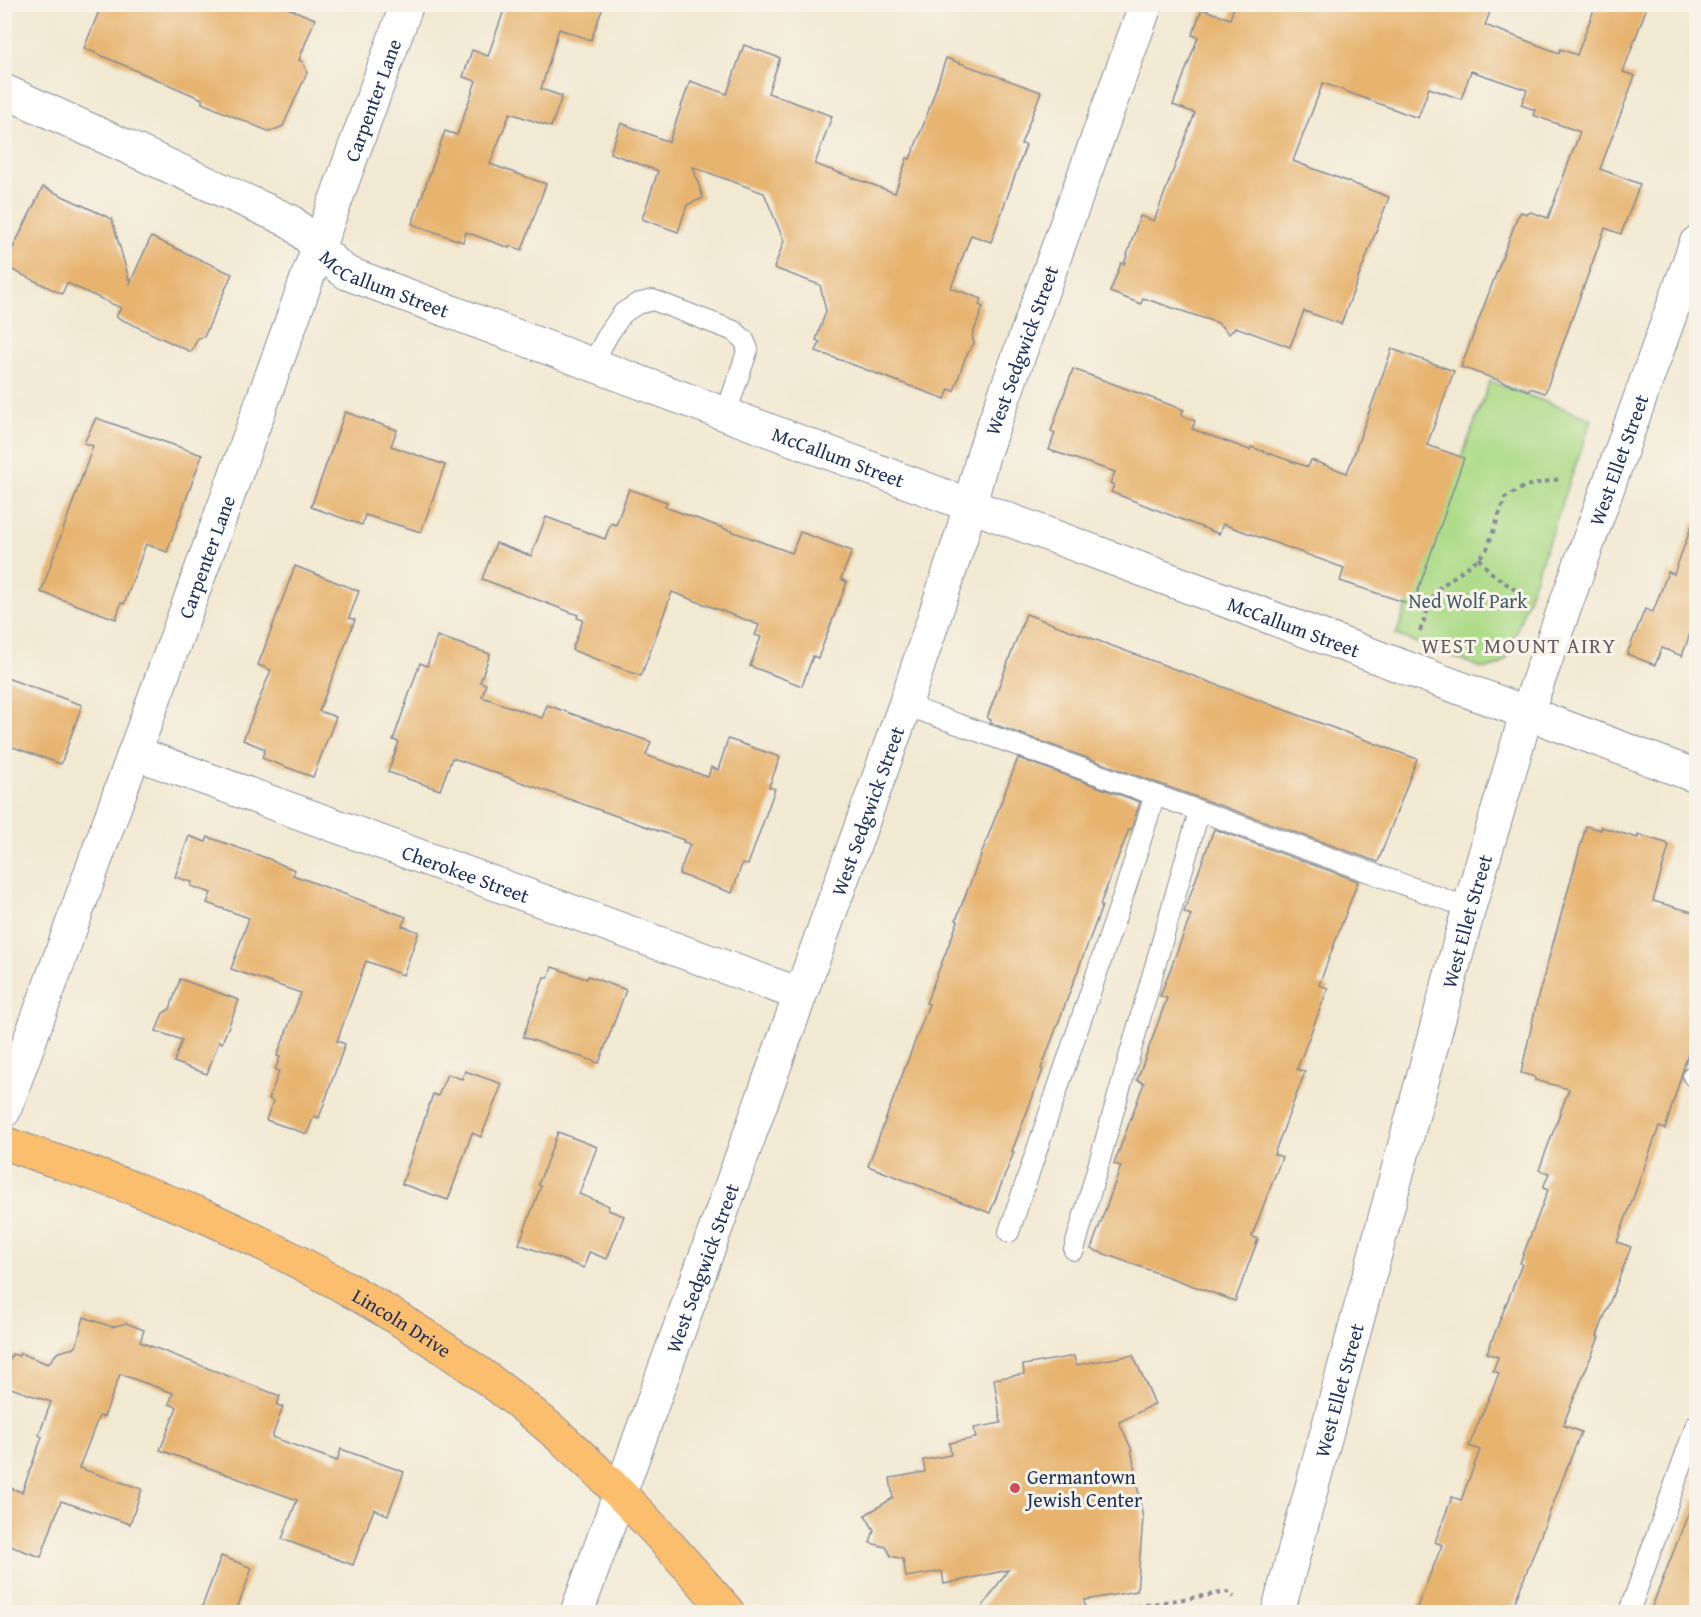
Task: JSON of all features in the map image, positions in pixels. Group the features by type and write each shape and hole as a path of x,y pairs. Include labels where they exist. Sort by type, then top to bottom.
{"main road":[{"name":"Lincoln Drive","path":"4,1143 116,1182 212,1220 304,1264 373,1302 479,1373 538,1418 620,1494 677,1553 728,1612"}],"street":[{"name":"Carpenter Lane","path":"4,1111 407,4"},
{"name":"West Sedgwick Street","path":"577,1612 905,705 957,551 984,452 1146,4"},
{"name":"McCallum Street","path":"4,91 290,221 304,231 331,262 348,273 1696,776"},
{"name":"West Ellet Street","path":"1278,1612 1469,908 1527,712 1696,243"},
{"name":"Cherokee Street","path":"135,753 799,994"}],"lane":[{"path":"592,364 623,313 637,304 653,300 734,331 744,340 748,349 726,414"},
{"path":"905,705 1469,908"},
{"path":"1010,1232 1123,898 1155,795"},
{"path":"1074,1250 1199,812"},
{"path":"1629,1612 1696,1425"}],"path":[{"path":"1420,631 1432,599 1439,588 1479,558 1486,549 1506,498 1525,486 1559,479"},
{"path":"1479,558 1489,571 1515,590"},
{"path":"1101,1612 1228,1592 1234,1597"}],"green space":[{"name":"Ned Wolf Park","path":"1490,381 1592,419 1507,658 1499,665 1482,668 1396,635"}],"building":[{"path":"102,4 277,4 315,19 299,60 303,62 307,73 283,126 270,132 202,103 202,99 84,48"},
{"path":"502,4 604,4 591,40 559,29 541,89 562,96 551,127 510,113 490,164 546,184 522,250 510,246 509,248 466,232 463,242 412,224 445,131 457,135 476,81 463,77 472,50 488,56 504,10 501,9"},
{"path":"1235,4 1493,4 1485,25 1559,53 1560,49 1577,55 1596,4 1648,4 1623,72 1635,76 1600,169 1640,184 1621,234 1605,228 1545,393 1530,388 1529,391 1461,367 1517,218 1521,212 1527,214 1531,212 1548,218 1580,132 1533,115 1535,110 1521,105 1527,90 1471,71 1461,99 1429,88 1418,118 1323,83 1293,161 1389,197 1341,324 1304,311 1290,347 1236,327 1229,334 1218,323 1143,298 1141,304 1110,292 1121,263 1124,264 1140,216 1154,221 1195,113 1173,105 1198,37 1192,35 1202,9 1230,19"},
{"path":"744,45 780,58 768,93 832,116 815,164 895,193 907,158 910,159 926,118 946,58 1041,92 1021,144 1026,145 991,242 971,235 951,288 982,299 979,305 983,307 972,336 974,343 965,358 954,391 949,389 945,399 816,351 820,342 816,340 826,311 820,285 774,268 784,241 764,193 693,167 703,198 687,205 678,232 642,219 658,171 610,153 621,123 669,142 690,81 727,94"},
{"path":"43,187 112,219 130,283 151,237 232,274 204,337 198,338 191,352 116,317 121,308 67,283 62,294 4,266"},
{"path":"1392,349 1454,371 1427,445 1464,458 1413,605 1340,581 1344,568 1223,524 1219,534 1111,492 1114,485 1110,483 1115,472 1049,450 1055,433 1051,431 1073,369 1184,410 1181,415 1195,421 1192,429 1250,450 1251,447 1308,467 1311,460 1347,473"},
{"path":"345,412 397,430 391,446 445,465 421,532 365,515 362,525 311,507"},
{"path":"96,418 202,455 167,552 146,544 124,604 121,603 116,619 41,592 93,446 84,443"},
{"path":"629,489 667,502 665,507 792,553 800,532 852,551 841,579 847,582 818,658 813,656 802,686 750,666 761,637 755,635 759,625 672,592 641,676 572,650 583,620 577,618 578,615 482,579 496,543 531,556 546,517 605,539 611,523 616,525"},
{"path":"1693,522 1696,523 1696,617 1682,656 1662,648 1655,665 1627,654 1645,609 1653,612 1668,572 1674,574"},
{"path":"295,566 359,591 349,618 355,620 319,711 336,717 313,777 262,758 265,749 243,740 271,670 258,665"},
{"path":"1026,614 1417,759 1378,862 990,723 991,720 987,718"},
{"path":"437,636 490,654 480,682 486,684 482,697 542,718 547,705 651,742 646,755 708,777 711,767 718,770 728,739 780,757 769,787 775,789 748,865 742,864 732,893 679,874 690,844 683,842 684,840 459,760 452,758 440,790 388,772 399,742 393,740 420,663 427,666"},
{"path":"4,677 82,705 61,764 4,744"},
{"path":"1018,758 1140,802 1100,905 1102,906 990,1213 868,1166 929,1004 926,1003 958,921 956,920"},
{"path":"1586,826 1601,830 1601,827 1638,838 1638,835 1666,843 1669,846 1653,901 1696,913 1696,1053 1689,1050 1665,1129 1659,1127 1617,1242 1631,1247 1597,1336 1599,1337 1563,1425 1581,1432 1511,1612 1415,1612 1442,1545 1435,1542 1452,1497 1461,1500 1480,1450 1469,1446 1499,1373 1493,1371 1498,1357 1487,1353 1548,1190 1543,1188 1549,1173 1539,1170 1569,1089 1535,1080 1535,1077 1521,1073 1538,997"},
{"path":"1214,829 1358,881 1319,985 1328,988 1297,1069 1305,1072 1274,1154 1282,1157 1252,1236 1258,1239 1235,1301 1091,1249 1121,1166 1114,1164 1144,1083 1137,1080 1167,998 1160,996 1191,915 1184,912"},
{"path":"189,836 206,842 208,837 272,860 295,870 293,875 406,917 402,926 419,932 403,975 366,961 337,1041 345,1044 319,1118 314,1116 307,1134 266,1120 273,1101 269,1099 279,1071 275,1070 280,1057 277,1056 301,993 231,969 249,918 207,903 211,893 191,886 192,882 175,877"},
{"path":"552,967 587,979 588,976 626,990 599,1063 523,1037 544,977 548,978"},
{"path":"180,979 239,1000 222,1043 219,1041 207,1074 174,1062 182,1040 156,1031 163,1013 170,1009"},
{"path":"465,1071 502,1084 481,1137 472,1133 448,1200 402,1184 433,1094 438,1096 447,1074 462,1079"},
{"path":"558,1132 597,1147 579,1194 609,1206 608,1210 624,1216 607,1259 589,1252 584,1268 519,1244"},
{"path":"84,1317 112,1327 126,1323 144,1330 140,1342 280,1396 277,1405 283,1407 272,1437 337,1461 341,1449 404,1472 388,1515 374,1509 353,1565 282,1539 297,1500 160,1450 177,1407 169,1404 173,1393 120,1374 104,1417 99,1416 79,1468 142,1489 130,1524 61,1501 41,1557 4,1544 4,1486 22,1492 42,1437 39,1435 51,1402 8,1387 4,1384 4,1375 12,1354 19,1356 20,1353 48,1364 57,1353 76,1347"},
{"name":"Germantown Jewish Center","path":"1133,1355 1155,1404 1119,1422 1131,1448 1143,1519 1137,1591 1084,1600 1086,1612 979,1612 1008,1570 944,1584 942,1571 906,1577 903,1559 891,1556 886,1547 870,1543 874,1530 865,1515 893,1498 890,1478 925,1472 923,1460 951,1455 949,1443 976,1438 974,1428 1001,1423 994,1379 1024,1374 1023,1365 1074,1356 1076,1365"},
{"path":"1694,1499 1696,1500 1696,1612 1650,1612"},
{"path":"221,1556 252,1568 236,1612 200,1612"}],"place":[{"name":"Germantown Jewish Center","path":"1015,1488"}],"district":[{"name":"WEST MOUNT AIRY","path":"1519,645"}]}
